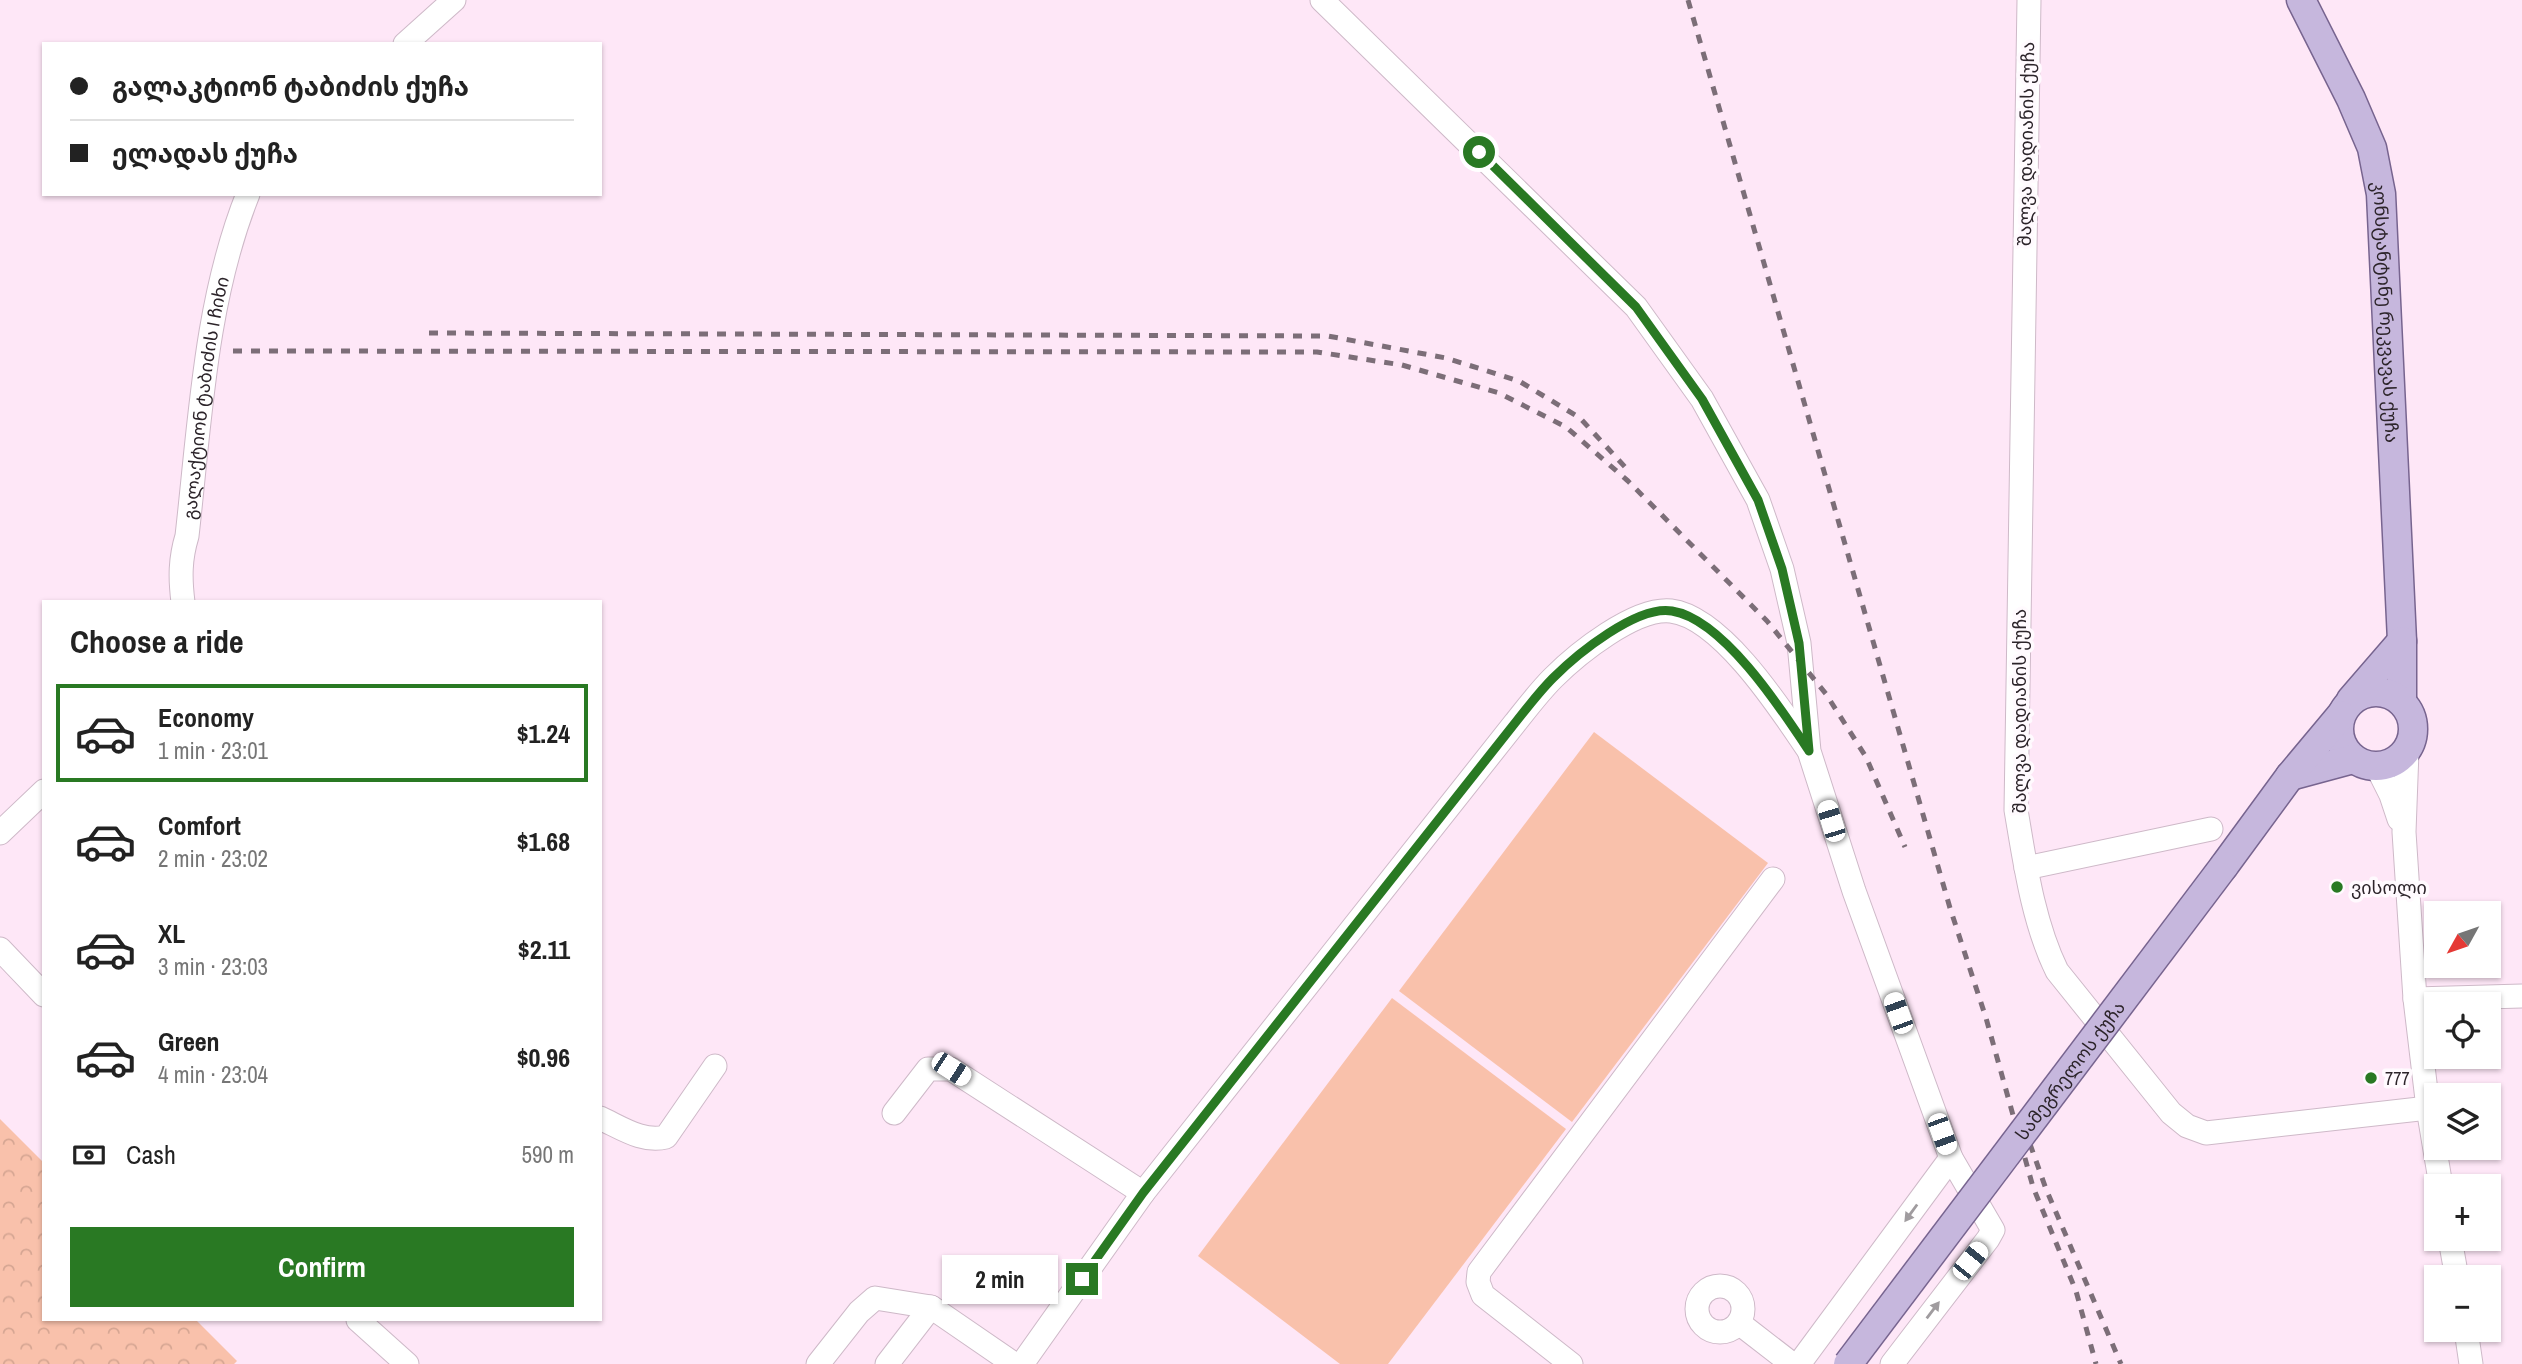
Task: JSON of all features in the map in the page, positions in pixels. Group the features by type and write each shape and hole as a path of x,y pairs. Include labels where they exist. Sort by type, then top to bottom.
{"main road":[{"name":"კონსტანტინე რეკვავას ქუჩა","path":"2301,0 2351,99 2372,148 2381,194 2402,641 2402,702"},
{"path":"2365,763 2345,750 2340,739 2339,727 2344,710 2402,641"},
{"path":"2290,776 2399,760 2412,743 2412,717 2402,702 2389,694 2374,692 2360,695 2344,710"},
{"name":"სამეგრელოს ქუჩა","path":"1848,1364 2290,776 2344,710"}],"street":[{"path":"407,42 454,0"},
{"path":"1322,0 1636,307 1702,399 1758,500 1782,569 1799,643 1809,751 1854,891 1951,1158 1993,1230 1892,1364"},
{"name":"შალვა დადიანის ქუჩა","path":"2029,0 2016,810 2026,868 2048,953 2057,971 2171,1113 2187,1126 2206,1133 2424,1108"},
{"name":"გალაქტიონ ტაბიძის I ჩიხი","path":"184,600 180,557 187,536 211,334 236,225 247,196"},
{"path":"1021,1364 1143,1193 1533,701 1552,678 1577,656 1633,620 1658,610 1688,616 1712,632 1750,668 1809,751"},
{"path":"2407,751 2404,832 2415,999 2425,1083"},
{"path":"2365,763 2391,794 2404,832"},
{"path":"0,833 42,793"},
{"path":"2026,868 2211,829"},
{"path":"1571,1364 1483,1295 1478,1282 1479,1272 1773,879"},
{"path":"0,949 42,993"},
{"path":"2415,999 2522,996"},
{"path":"602,1119 642,1137 654,1140 666,1137 715,1066"},
{"path":"894,1113 928,1069 951,1069 1143,1193"},
{"path":"1799,1364 1951,1158"},
{"path":"818,1364 859,1312 875,1298 931,1307 1014,1364"},
{"path":"887,1364 931,1307"},
{"path":"359,1321 400,1362"},
{"path":"1739,1323 1792,1364"},
{"path":"2468,1342 2472,1364"}],"green space":[{"path":"1594,732 1768,863 1572,1122 1399,991"},
{"path":"1392,998 1566,1129 1388,1364 1340,1364 1198,1256"},
{"path":"0,1119 42,1161 42,1321 197,1321 237,1361 234,1364 0,1364"}],"railway":[{"path":"1688,0 2033,1187 2076,1291 2096,1364"},
{"path":"429,333 1328,336 1446,358 1519,381 1580,418 1625,467"},
{"path":"233,351 1317,352 1402,365 1499,393 1566,427 1628,481 1767,621 1826,694 1866,757 1905,847"},
{"path":"2030,1144 2046,1189 2121,1364"}],"place":[{"name":"ვისოლი","path":"2337,887"},
{"name":"777","path":"2371,1078"}],"route":[{"path":"1082,1279 1143,1193 1515,723 1552,678 1577,656 1633,620 1658,610 1688,616 1712,632 1750,668 1809,751 1799,643 1782,569 1758,500 1702,399 1636,307 1479,152"}]}
